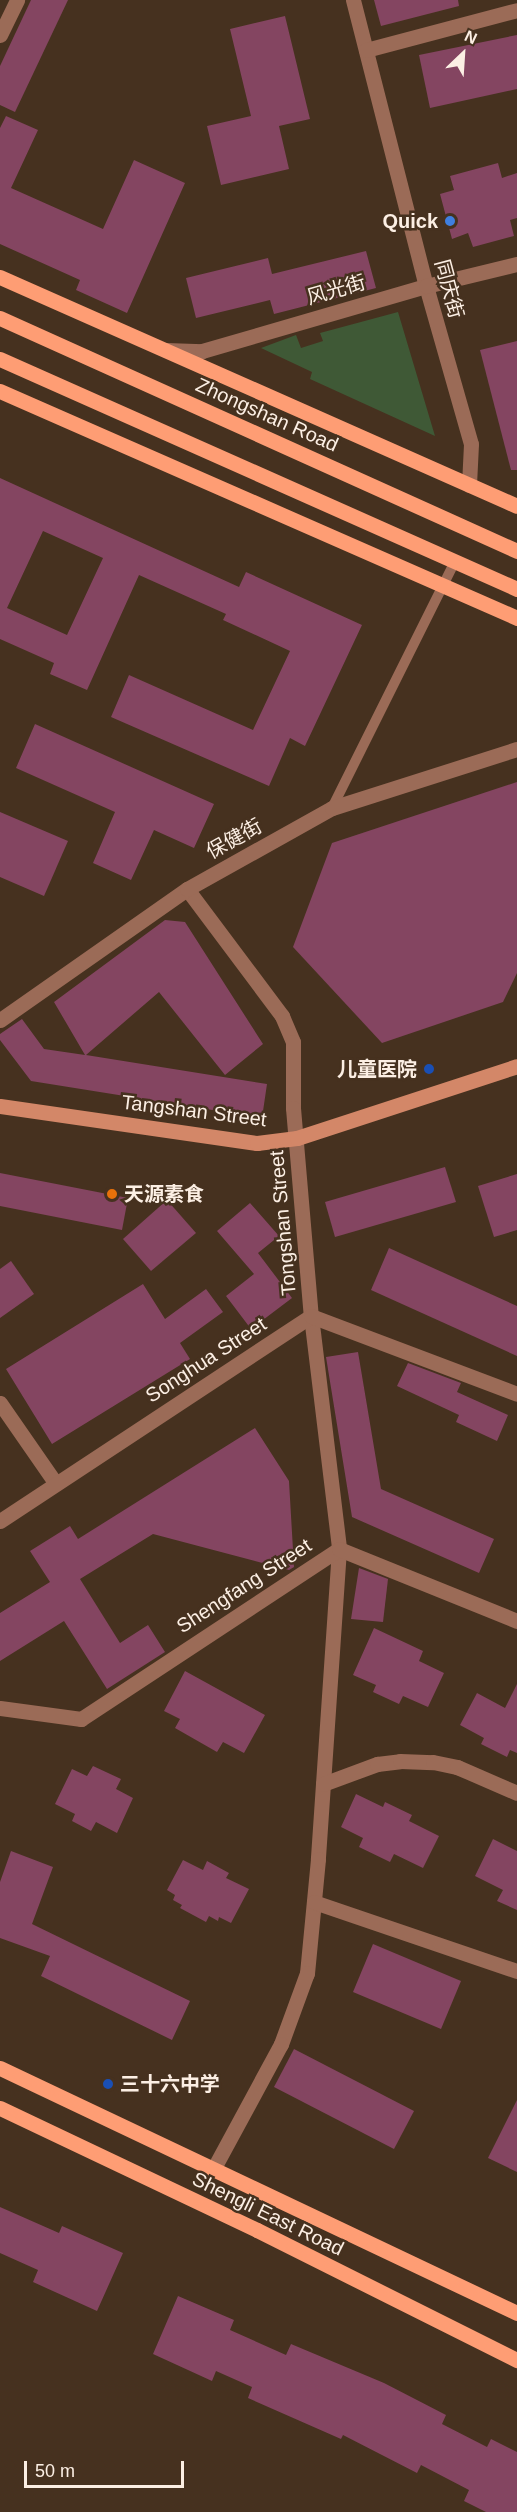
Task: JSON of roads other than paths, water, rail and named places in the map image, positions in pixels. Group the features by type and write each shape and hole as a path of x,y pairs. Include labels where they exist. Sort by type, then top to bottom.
{"main road":[{"path":"0,277 517,506"},
{"name":"Zhongshan Road","path":"0,318 517,550"},
{"path":"0,359 517,589"},
{"path":"0,391 517,618"},
{"name":"Tangshan Street","path":"0,1106 257,1143 297,1138 517,1066"},
{"path":"0,2068 517,2313"},
{"name":"Shengli East Road","path":"0,2108 257,2230 517,2360"}],"street":[{"path":"0,35 17,0"},
{"name":"同庆街","path":"353,0 426,286 471,444 469,485"},
{"path":"366,50 517,10"},
{"name":"风光街","path":"166,350 202,351 426,286 517,264"},
{"name":"保健街","path":"0,1020 187,889 332,808 517,749"},
{"name":"Tongshan Street","path":"187,889 282,1016 293,1042 293,1108 311,1316 339,1549 307,1972 295,2011 276,2053 213,2170"},
{"path":"311,1316 517,1394"},
{"name":"Songhua Street","path":"0,1521 311,1316"},
{"path":"0,1403 56,1484"},
{"name":"Shengfang Street","path":"0,1708 81,1719 339,1549 517,1621"},
{"path":"323,1784 377,1764 400,1761 433,1762 457,1767 517,1793"},
{"path":"314,1902 517,1971"}],"lane":[{"path":"332,808 455,561"}],"place":[{"name":"Quick","path":"450,221"},
{"name":"儿童医院","path":"429,1069"},
{"name":"天源素食","path":"112,1194"},
{"name":"三十六中学","path":"108,2084"}]}
